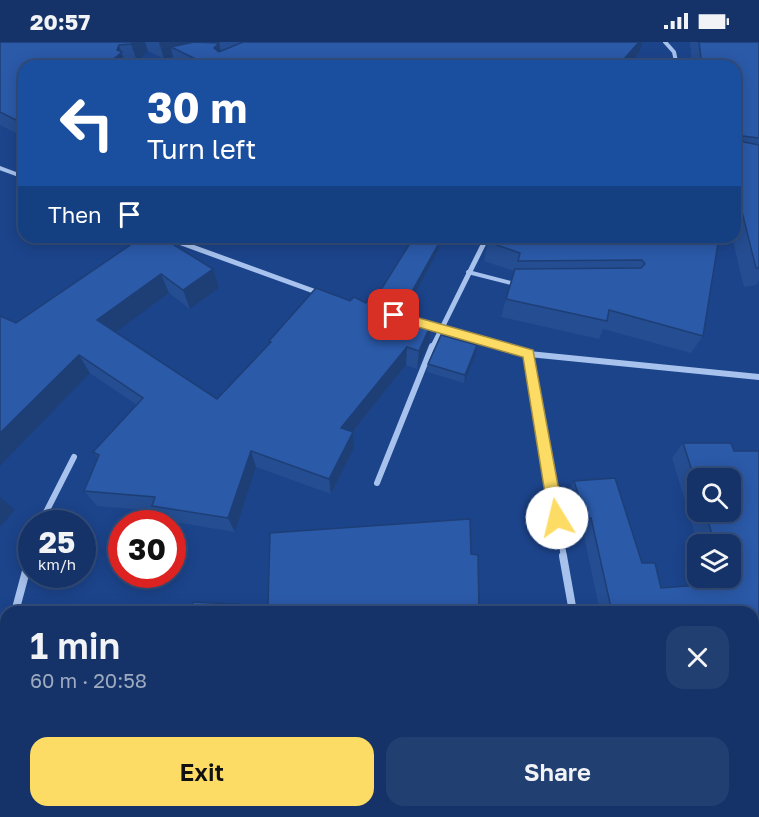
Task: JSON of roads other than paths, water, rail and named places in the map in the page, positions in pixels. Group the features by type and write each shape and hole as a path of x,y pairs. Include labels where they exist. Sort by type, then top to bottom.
{"street":[{"path":"665,42 674,52 676,60"},
{"path":"0,168 18,175"},
{"path":"182,243 326,295"},
{"path":"377,483 439,329 484,243"},
{"path":"416,322 529,354 759,377"},
{"path":"529,354 572,606"},
{"path":"47,510 74,457"},
{"path":"17,606 22,588"}],"lane":[{"path":"176,60 186,57"},
{"path":"467,272 515,284 526,284"}]}
